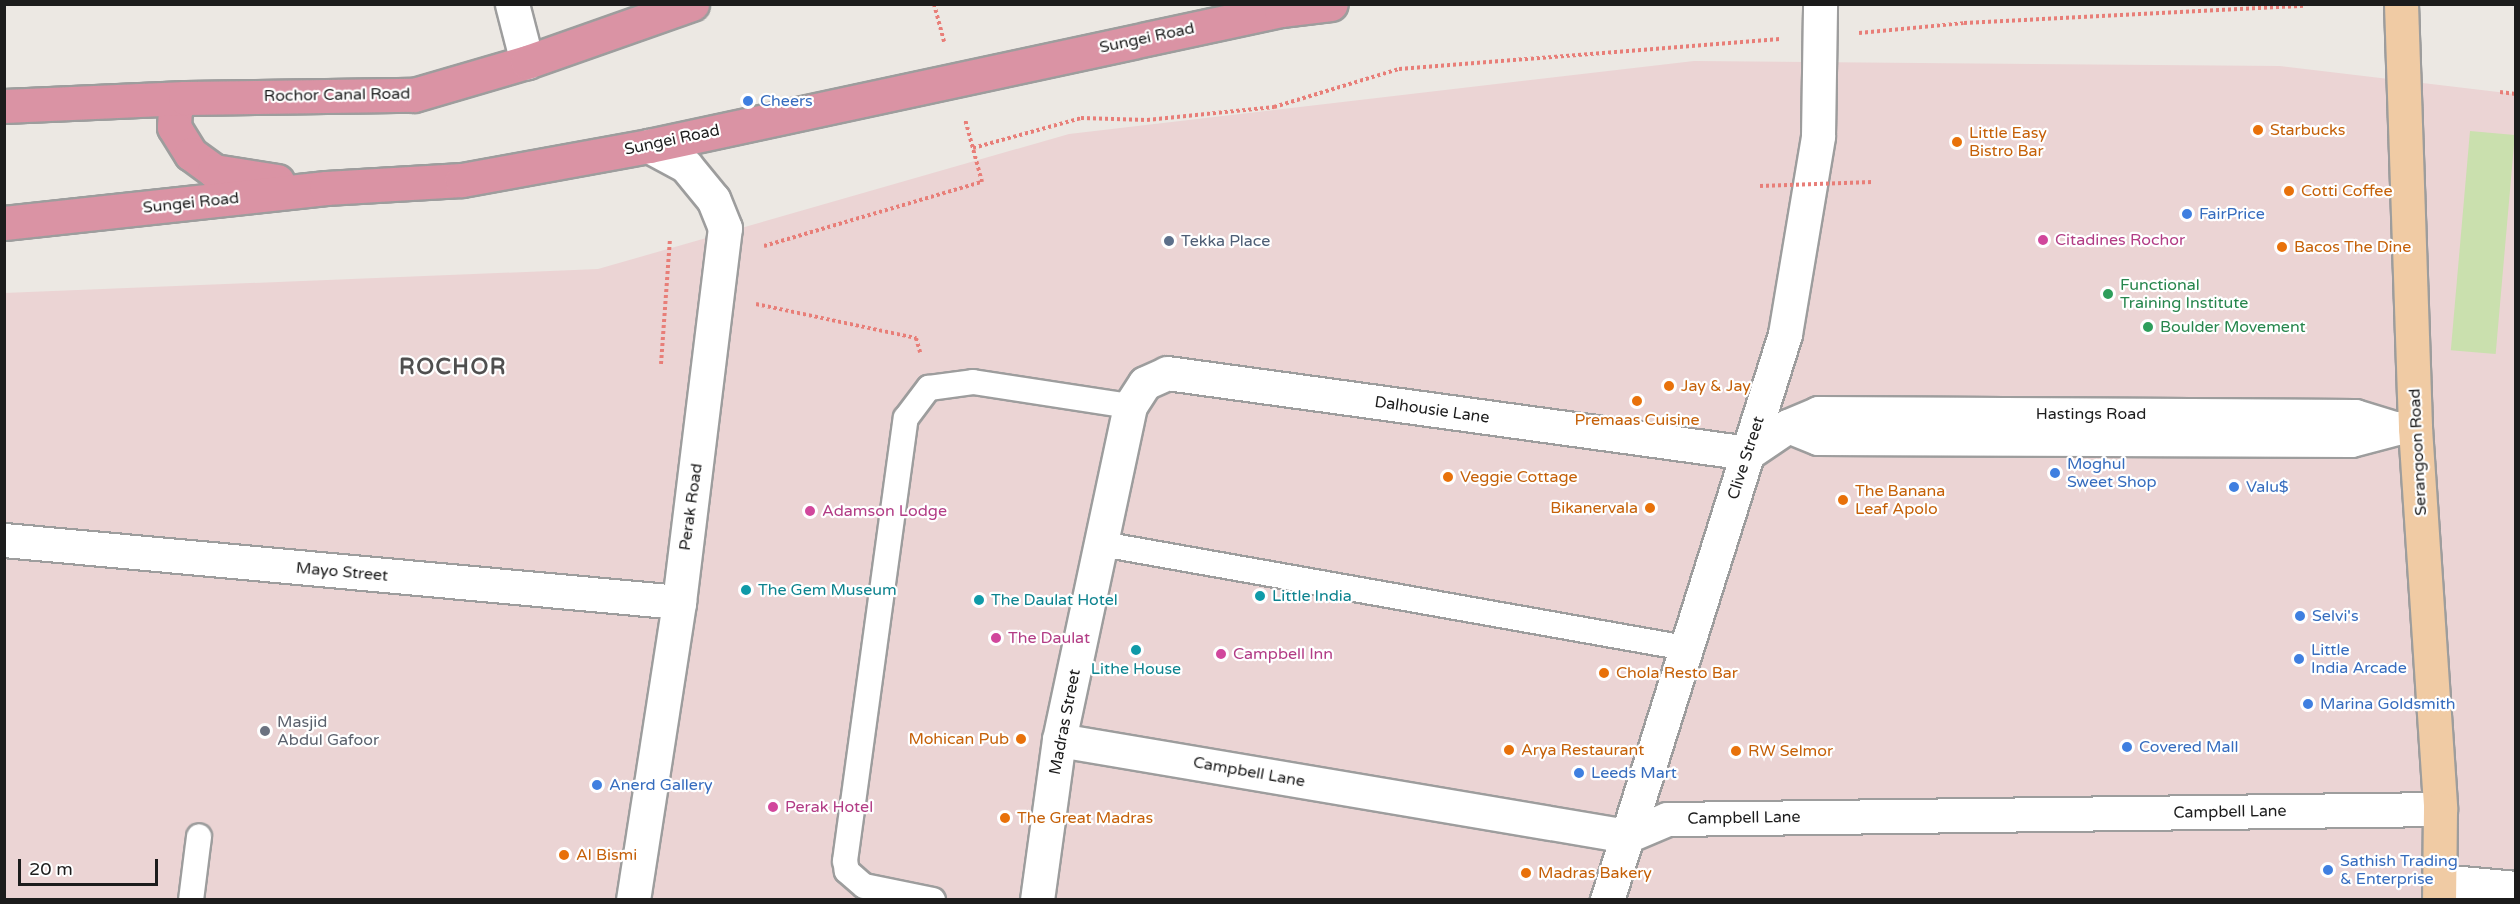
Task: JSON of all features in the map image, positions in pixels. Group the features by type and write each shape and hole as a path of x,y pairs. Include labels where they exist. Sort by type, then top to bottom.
{"highway":[{"name":"Rochor Canal Road","path":"4,106 185,98 414,95 527,62 692,4"},
{"name":"Sungei Road","path":"4,223 326,188 462,180 649,146 1281,10 1331,4"},
{"path":"185,98 175,108 174,127 191,154 214,171 326,188"}],"main road":[{"name":"Serangoon Road","path":"2401,4 2405,428 2440,809 2439,890"}],"street":[{"path":"512,4 527,62"},
{"name":"Clive Street","path":"1607,900 1785,334 1802,250 1818,136 1820,20"},
{"name":"Perak Road","path":"633,900 679,602 725,228 713,199 686,166 649,146"},
{"name":"Dalhousie Lane","path":"1130,405 1145,383 1167,373 1748,453"},
{"name":"Madras Street","path":"1037,900 1059,740 1130,405"},
{"name":"Hastings Road","path":"1748,453 1788,426 1818,438 2328,440 2352,440 2405,428"},
{"name":"Mayo Street","path":"4,540 679,602"},
{"name":"Campbell Lane","path":"1059,740 1627,836 1666,819 2440,809"},
{"path":"2439,890 2516,888"}],"lane":[{"path":"933,900 864,886 847,871 845,861 906,418 929,388 973,382 1130,405"},
{"path":"1102,544 1685,648"},
{"path":"191,900 199,837"}],"path":[{"path":"973,148 1081,118 1147,120 1274,106 1399,69 1820,20 1964,23 2305,6"},
{"path":"723,259 982,182 954,79"},
{"path":"2500,92 2516,94"},
{"path":"1760,186 1872,182"},
{"path":"661,364 670,239"},
{"path":"751,303 916,338 929,388"}],"shaded area":[{"name":"Little India","path":"1694,61 2280,66 2515,94 2515,899 5,899 4,293 598,269 1069,134"}],"green space":[{"path":"2470,131 2515,135 2496,354 2451,350"}],"place":[{"name":"Cheers","path":"748,101"},
{"name":"Starbucks","path":"2258,130"},
{"name":"Little Easy Bistro Bar","path":"1957,142"},
{"name":"Cotti Coffee","path":"2289,191"},
{"name":"FairPrice","path":"2187,214"},
{"name":"Citadines Rochor","path":"2043,240"},
{"name":"Tekka Place","path":"1169,241"},
{"name":"Bacos The Dine","path":"2282,247"},
{"name":"Functional Training Institute","path":"2108,294"},
{"name":"Boulder Movement","path":"2148,327"},
{"name":"Jay & Jay","path":"1669,386"},
{"name":"Premaas Cuisine","path":"1637,401"},
{"name":"Moghul Sweet Shop","path":"2055,473"},
{"name":"Veggie Cottage","path":"1448,477"},
{"name":"Valu$","path":"2234,487"},
{"name":"The Banana Leaf Apolo","path":"1843,500"},
{"name":"Bikanervala","path":"1650,508"},
{"name":"Adamson Lodge","path":"810,511"},
{"name":"The Gem Museum","path":"746,590"},
{"name":"Little India","path":"1260,596"},
{"name":"The Daulat Hotel","path":"979,600"},
{"name":"Selvi's","path":"2300,616"},
{"name":"The Daulat","path":"996,638"},
{"name":"Lithe House","path":"1136,650"},
{"name":"Campbell Inn","path":"1221,654"},
{"name":"Little India Arcade","path":"2299,659"},
{"name":"Chola Resto Bar","path":"1604,673"},
{"name":"Marina Goldsmith","path":"2308,704"},
{"name":"Masjid Abdul Gafoor","path":"265,731"},
{"name":"Mohican Pub","path":"1021,739"},
{"name":"Covered Mall","path":"2127,747"},
{"name":"Arya Restaurant","path":"1509,750"},
{"name":"RW Selmor","path":"1736,751"},
{"name":"Leeds Mart","path":"1579,773"},
{"name":"Anerd Gallery","path":"597,785"},
{"name":"Perak Hotel","path":"773,807"},
{"name":"The Great Madras","path":"1005,818"},
{"name":"Al Bismi","path":"564,855"},
{"name":"Sathish Trading & Enterprise","path":"2328,870"},
{"name":"Madras Bakery","path":"1526,873"}],"district":[{"name":"ROCHOR","path":"453,368"}]}
